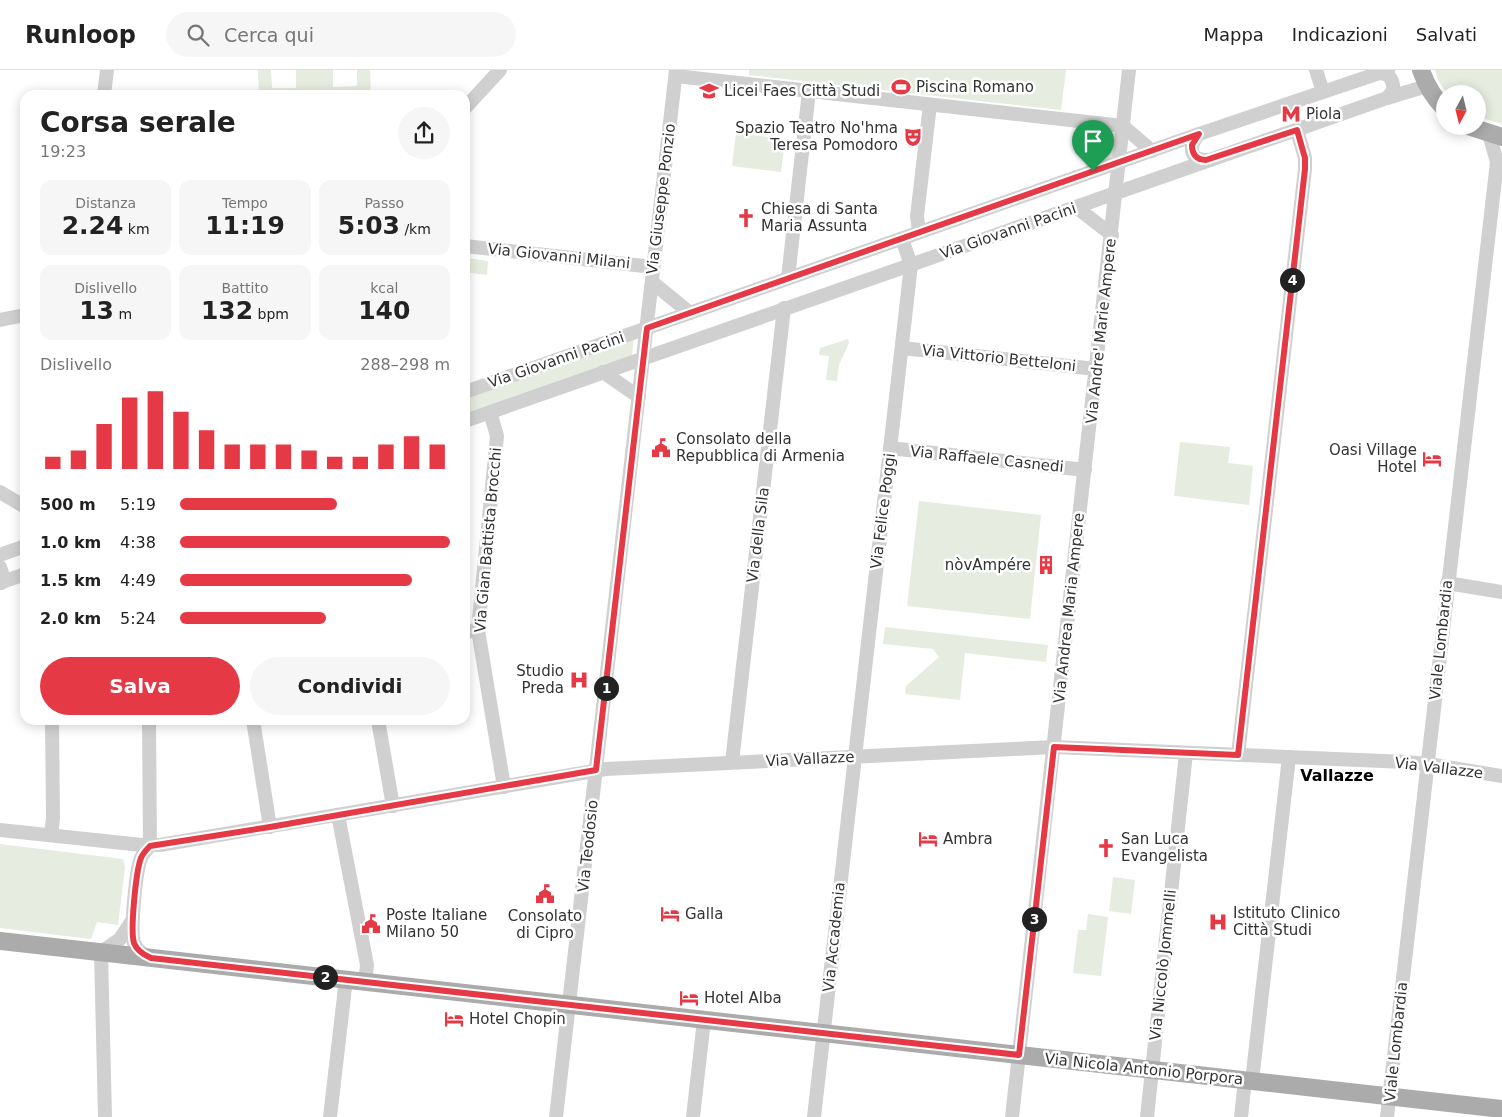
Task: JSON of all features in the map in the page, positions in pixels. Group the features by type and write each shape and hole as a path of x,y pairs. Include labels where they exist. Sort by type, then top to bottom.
{"main road":[{"path":"1424,78 1436,99"},
{"name":"Via Nicola Antonio Porpora","path":"0,941 1502,1109"}],"street":[{"path":"105,90 107,70"},
{"path":"470,103 500,70"},
{"path":"1123,126 1129,70"},
{"path":"1316,70 1323,92"},
{"name":"Via Giovanni Pacini","path":"470,390 1093,171 1384,71 1392,81 1393,90 1387,98"},
{"path":"676,73 809,91 1123,126 1152,151"},
{"name":"Via Giuseppe Ponzio","path":"647,328 676,73"},
{"name":"Via Giovanni Pacini","path":"470,419 1387,98 1424,78"},
{"path":"788,278 809,91"},
{"path":"920,232 917,216 930,105"},
{"path":"1093,171 1098,123"},
{"name":"Via Andre' Marie Ampere","path":"1085,470 1123,126"},
{"path":"1238,755 1305,169 1305,158 1297,130"},
{"path":"1199,134 1192,145 1192,152 1200,159 1210,160"},
{"name":"Viale Lombardia","path":"1387,1117 1447,583 1500,159 1496,136"},
{"path":"1076,207 1112,235"},
{"path":"902,239 911,265"},
{"name":"Via Giovanni Milani","path":"470,247 653,267"},
{"name":"Via Felice Poggi","path":"854,756 911,265"},
{"path":"652,282 690,313"},
{"name":"Via della Sila","path":"732,762 784,308"},
{"path":"0,320 20,316"},
{"name":"Via Giovanni Pacini","path":"643,358 647,328"},
{"name":"Via Vittorio Betteloni","path":"902,348 1096,368"},
{"name":"Via Teodosio","path":"556,1117 643,358"},
{"path":"603,372 639,397"},
{"name":"Via Gian Battista Brocchi","path":"490,412 497,436 471,631 504,787"},
{"name":"Via Raffaele Casnedi","path":"890,448 1085,470"},
{"name":"Via Andrea Maria Ampere","path":"1054,747 1085,470"},
{"path":"0,492 20,504"},
{"path":"0,555 20,548"},
{"path":"0,567 2,573 0,583 20,579"},
{"path":"1447,583 1502,592"},
{"path":"51,835 53,818 52,725"},
{"path":"149,725 150,846 139,865 132,921 135,944 142,953 151,958"},
{"path":"254,725 270,827"},
{"path":"379,725 393,806"},
{"path":"1012,1117 1054,747"},
{"name":"Via Vallazze","path":"0,830 150,846 596,770 1054,747 1428,764 1502,776"},
{"name":"Via Niccolò Jommelli","path":"1147,1117 1186,753"},
{"name":"Via Accademia","path":"814,1117 854,756"},
{"path":"1241,1117 1248,1081 1289,758"},
{"path":"338,815 367,967 365,982"},
{"path":"122,843 134,853 139,865"},
{"path":"105,1117 101,952 120,939 132,921"},
{"path":"330,1117 346,980"},
{"path":"693,1117 704,1020"}],"shaded area":[{"path":"258,70 271,70 272,88 296,88 296,70 333,70 333,87 357,86 357,70 370,70 371,90 259,90"},
{"path":"749,70 1066,70 1061,110 749,75"},
{"path":"1435,70 1502,70 1502,124 1486,119 1486,85 1441,85"},
{"path":"1101,132 1117,133 1114,159 1098,162"},
{"path":"736,133 785,139 781,172 732,166"},
{"path":"470,259 488,261 487,275 470,273"},
{"path":"634,337 632,356 470,413 470,395"},
{"path":"848,339 849,343 839,365 837,381 826,380 829,356 819,355 820,348"},
{"path":"1180,442 1230,447 1228,463 1253,466 1249,505 1174,496"},
{"path":"919,501 1041,515 1030,619 907,606"},
{"path":"885,627 1048,645 1046,662 965,653 960,700 905,694 906,686 939,657 933,649 883,644"},
{"path":"0,844 123,859 125,867 118,925 97,922 91,939 0,928"},
{"path":"1113,877 1135,880 1131,914 1109,911"},
{"path":"1088,914 1108,917 1101,976 1073,973 1078,930 1086,930"}],"place":[{"name":"Piscina Romano","path":"901,87"},
{"name":"Licei Faes Città Studi","path":"709,91"},
{"name":"Piola","path":"1291,114"},
{"name":"Spazio Teatro No'hma Teresa Pomodoro","path":"913,137"},
{"name":"Chiesa di Santa Maria Assunta","path":"746,218"},
{"name":"Consolato della Repubblica di Armenia","path":"661,448"},
{"name":"Oasi Village Hotel","path":"1432,459"},
{"name":"nòvAmpére","path":"1046,565"},
{"name":"Studio Preda","path":"579,680"},
{"name":"Ambra","path":"928,839"},
{"name":"San Luca Evangelista","path":"1106,848"},
{"name":"Consolato di Cipro","path":"545,894"},
{"name":"Galla","path":"670,914"},
{"name":"Istituto Clinico Città Studi","path":"1218,922"},
{"name":"Poste Italiane Milano 50","path":"371,924"},
{"name":"Hotel Alba","path":"689,998"},
{"name":"Hotel Chopin","path":"454,1019"}],"district":[{"name":"Vallazze","path":"1337,775"}],"route":[{"path":"1297,130 1305,158 1238,755 1054,747 1019,1055 151,958 144,955 138,949 132,933 132,921 140,861 150,846 596,770 647,328 1093,171 1199,134 1193,141 1192,152 1197,158 1210,160 1297,130"}]}
